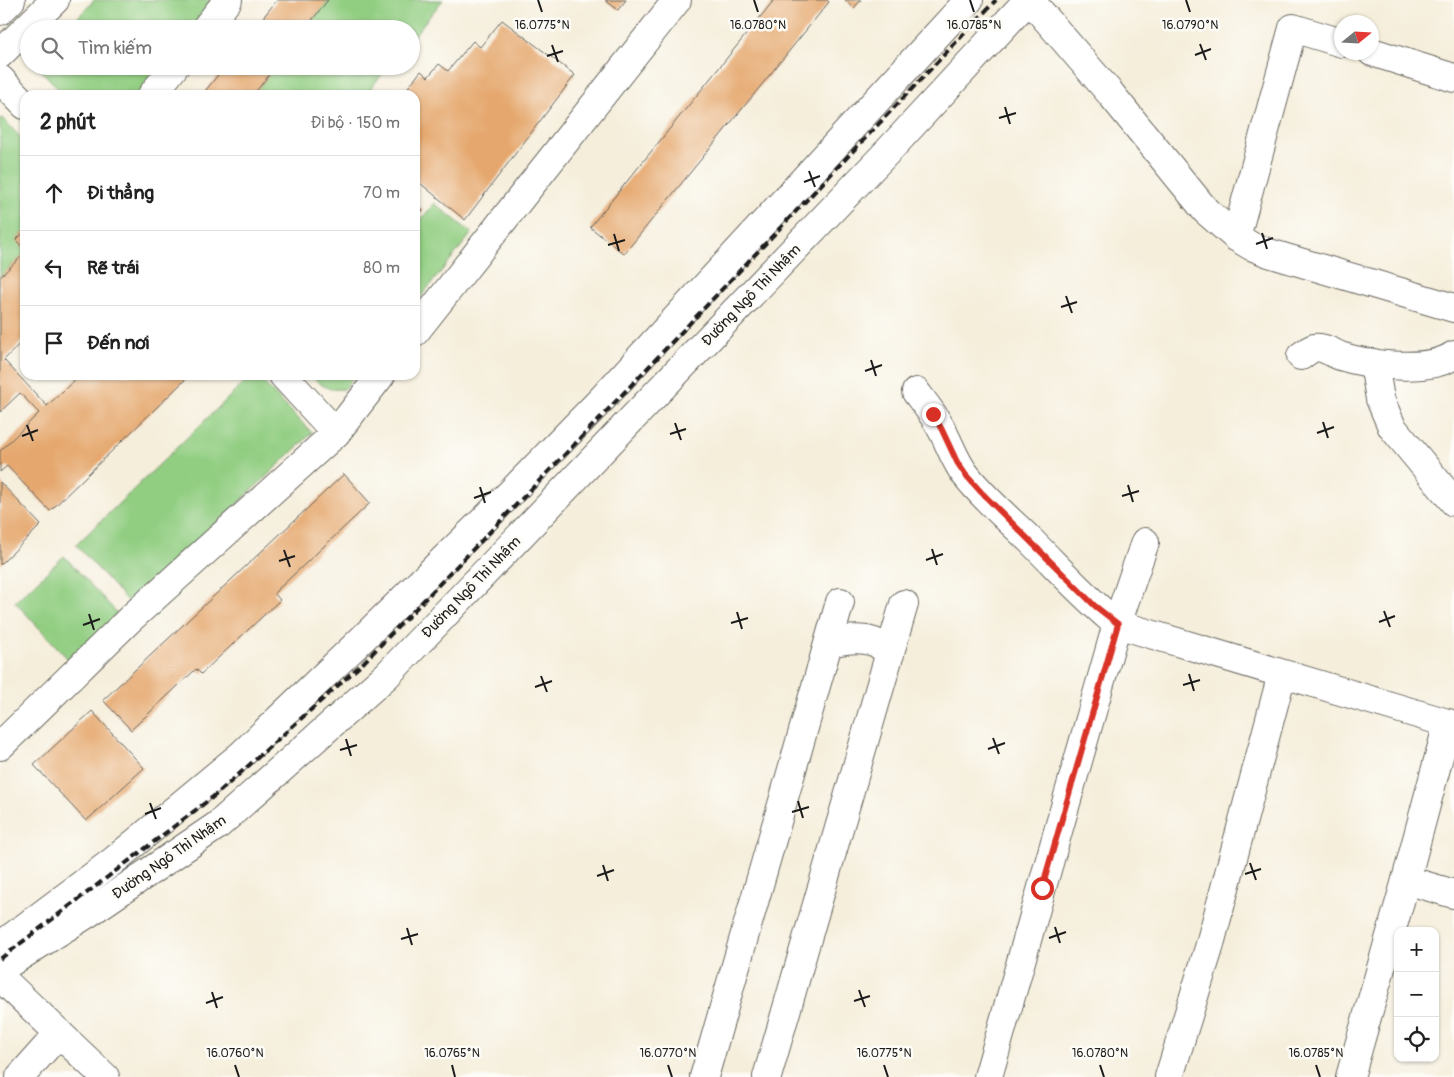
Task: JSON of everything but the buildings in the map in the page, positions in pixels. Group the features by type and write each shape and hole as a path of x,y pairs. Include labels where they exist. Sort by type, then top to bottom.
{"street":[{"path":"0,11 11,0"},
{"path":"35,20 55,0"},
{"path":"212,20 228,0"},
{"path":"420,326 677,0"},
{"path":"0,946 112,862 241,755 354,647 486,518 601,400 970,0"},
{"path":"1029,0 1110,93 1206,211 1236,237 1251,246 1269,253 1454,308"},
{"name":"Đường Ngô Thì Nhậm","path":"0,969 87,914 218,825 381,681 891,148 1029,0"},
{"path":"1236,237 1293,28 1334,41"},
{"path":"0,54 20,34"},
{"path":"1379,54 1454,78"},
{"path":"156,90 168,75"},
{"path":"0,80 20,100"},
{"path":"1301,356 1314,348 1319,348 1341,356 1397,366 1436,363 1447,360 1454,355"},
{"path":"1374,363 1380,399 1392,427 1454,502"},
{"path":"288,380 336,433"},
{"path":"0,746 130,619 336,433 377,380"},
{"path":"916,392 933,414 965,474 1095,606 1118,624 1451,724 1350,1077"},
{"path":"988,1077 1118,624 1145,542"},
{"path":"704,1077 840,602"},
{"path":"767,1077 904,604"},
{"path":"829,643 847,639 862,639 876,642 890,654"},
{"path":"1169,1077 1209,948 1282,674"},
{"path":"1406,880 1454,894"},
{"path":"0,977 105,1077"},
{"path":"20,1077 60,1033"}],"green space":[{"path":"94,0 212,0 198,20 75,20"},
{"path":"328,0 443,0 420,28 420,20 312,20"},
{"path":"45,75 155,75 142,90 59,90"},
{"path":"269,75 382,75 369,90 257,90"},
{"path":"2,118 20,137 20,236 16,240 20,244 20,258 0,277 0,119"},
{"path":"434,203 472,233 420,298 420,221"},
{"path":"247,380 261,380 312,433 131,605 76,545"},
{"path":"316,380 352,380 344,389 325,387"},
{"path":"64,556 118,614 69,660 15,602"}],"railway":[{"path":"0,959 218,793 362,664 601,417 996,0"}],"route":[{"path":"933,414 965,474 1095,606 1118,624 1042,888"}]}
